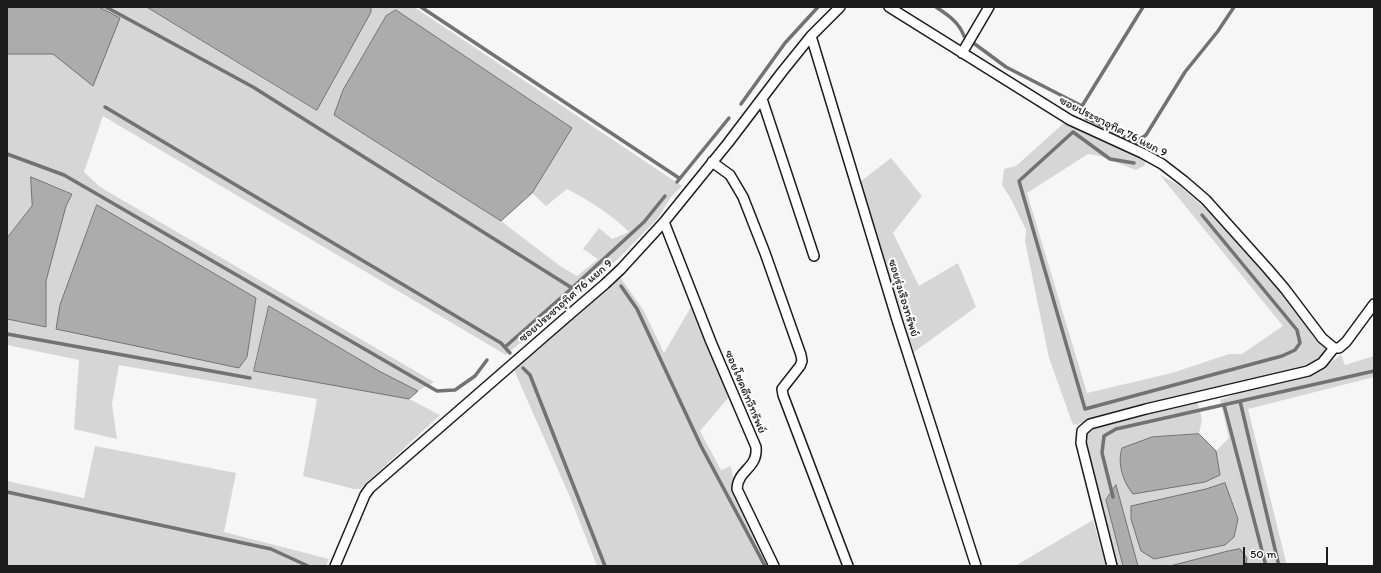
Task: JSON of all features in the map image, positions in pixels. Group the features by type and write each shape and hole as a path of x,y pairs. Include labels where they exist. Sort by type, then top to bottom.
{"street":[{"name":"ซอยประชาอุทิศ 76 แยก 9","path":"335,566 365,495 370,488 606,284 664,222 811,36 840,7"},
{"name":"ซอยประชาอุทิศ 76 แยก 9","path":"890,7 1070,120 1142,153 1162,164 1206,200 1285,289 1322,338 1334,348"},
{"path":"962,53 989,7"},
{"name":"ซอยรุ่งเรืองทรัพย์","path":"811,36 897,320 976,566"},
{"path":"762,99 814,256"},
{"path":"712,162 730,175 743,197 765,253 801,355 802,361 800,366 782,389 783,396 848,566"},
{"name":"ซอยโชคดีทวีทรัพย์","path":"664,222 711,342 756,447 754,463 738,481 737,488 774,566"},
{"path":"1112,566 1081,443 1082,431 1090,424 1154,407 1308,371 1322,363 1334,348 1339,348 1346,342 1374,304"}],"shaded area":[{"path":"7,7 99,7 120,18 93,86 53,54 7,54"},
{"path":"99,7 147,7 317,110 371,12 371,7 414,7 682,186 671,197 658,218 619,258 506,355 103,116 84,172 100,187 434,382 418,391 379,371 270,306 254,371 409,399 440,415 360,489 354,489 303,476 317,399 119,365 112,404 117,439 74,429 79,360 7,345 7,319 46,327 46,281 66,205 72,193 32,177 32,206 7,238 7,54 53,54 119,19","holes":["396,10 572,128 532,193 546,206 567,189 600,208 629,232 612,239 599,228 583,249 598,259 577,276 560,266 501,221 334,115 343,90 386,16","97,205 256,298 247,357 239,368 56,329"]},
{"path":"147,7 371,7 371,12 317,110"},
{"path":"396,10 572,128 532,193 501,221 334,115 343,90 386,16"},
{"path":"1064,123 1146,161 1144,166 1136,170 1100,156 1088,154 1027,193 1087,393 1172,373 1229,354 1242,354 1283,326 1160,175 1179,185 1221,223 1280,288 1314,338 1326,349 1321,359 1314,365 1073,425 1049,358 1025,241 1026,230 1011,199 1002,185 1004,169 1016,166"},
{"path":"891,158 922,196 893,233 919,286 958,263 976,307 914,352 860,182"},
{"path":"31,177 72,194 66,206 46,281 46,327 7,319 7,238 32,206"},
{"path":"97,205 256,298 247,357 239,368 56,329 60,305"},
{"path":"618,274 644,311 664,353 691,307 729,397 700,431 721,470 731,466 736,492 751,530 768,566 597,566 570,497 514,370 523,362 530,352"},
{"path":"269,306 379,371 418,391 409,399 254,371"},
{"path":"1341,355 1345,365 1374,356 1374,377 1248,409 1287,566 1138,566 1116,486 1106,500 1123,566 1115,566 1084,443 1085,434 1093,427 1197,400 1202,419 1199,434 1152,437 1220,475 1216,451 1229,438 1220,400 1243,391 1322,368"},
{"path":"1199,434 1216,451 1220,475 1205,482 1133,494 1126,484 1122,472 1120,460 1122,448 1152,437"},
{"path":"95,446 236,473 224,532 329,559 326,566 7,566 7,481 84,498"},
{"path":"1225,483 1238,519 1234,537 1225,545 1154,559 1141,551 1131,519 1131,506 1206,489"},
{"path":"1116,485 1138,566 1123,566 1106,500"},
{"path":"1093,520 1106,566 1015,566"},
{"path":"1240,549 1247,558 1246,566 1170,566 1228,551"}],"waterway":[{"path":"106,7 253,87 572,288"},
{"path":"421,7 679,178"},
{"path":"741,104 785,43 818,7"},
{"path":"936,7 956,23 964,36 1006,67 1082,106 1086,118 1136,142 1146,135 1185,72 1218,31 1234,7"},
{"path":"1082,106 1143,7"},
{"path":"105,107 501,343 510,353"},
{"path":"677,182 729,118"},
{"path":"1134,163 1110,159 1073,132 1019,181 1085,409 1282,356 1295,350 1300,343 1297,330 1202,215"},
{"path":"7,154 64,175 437,391 455,390 475,376 487,360"},
{"path":"505,347 644,222 665,196"},
{"path":"621,286 637,309 701,446 765,566"},
{"path":"7,334 250,378"},
{"path":"523,368 530,375 605,566"},
{"path":"1113,497 1102,453 1104,436 1116,429 1374,371"},
{"path":"1240,401 1279,566"},
{"path":"1224,405 1266,566"},
{"path":"7,492 271,549 308,566"}]}
